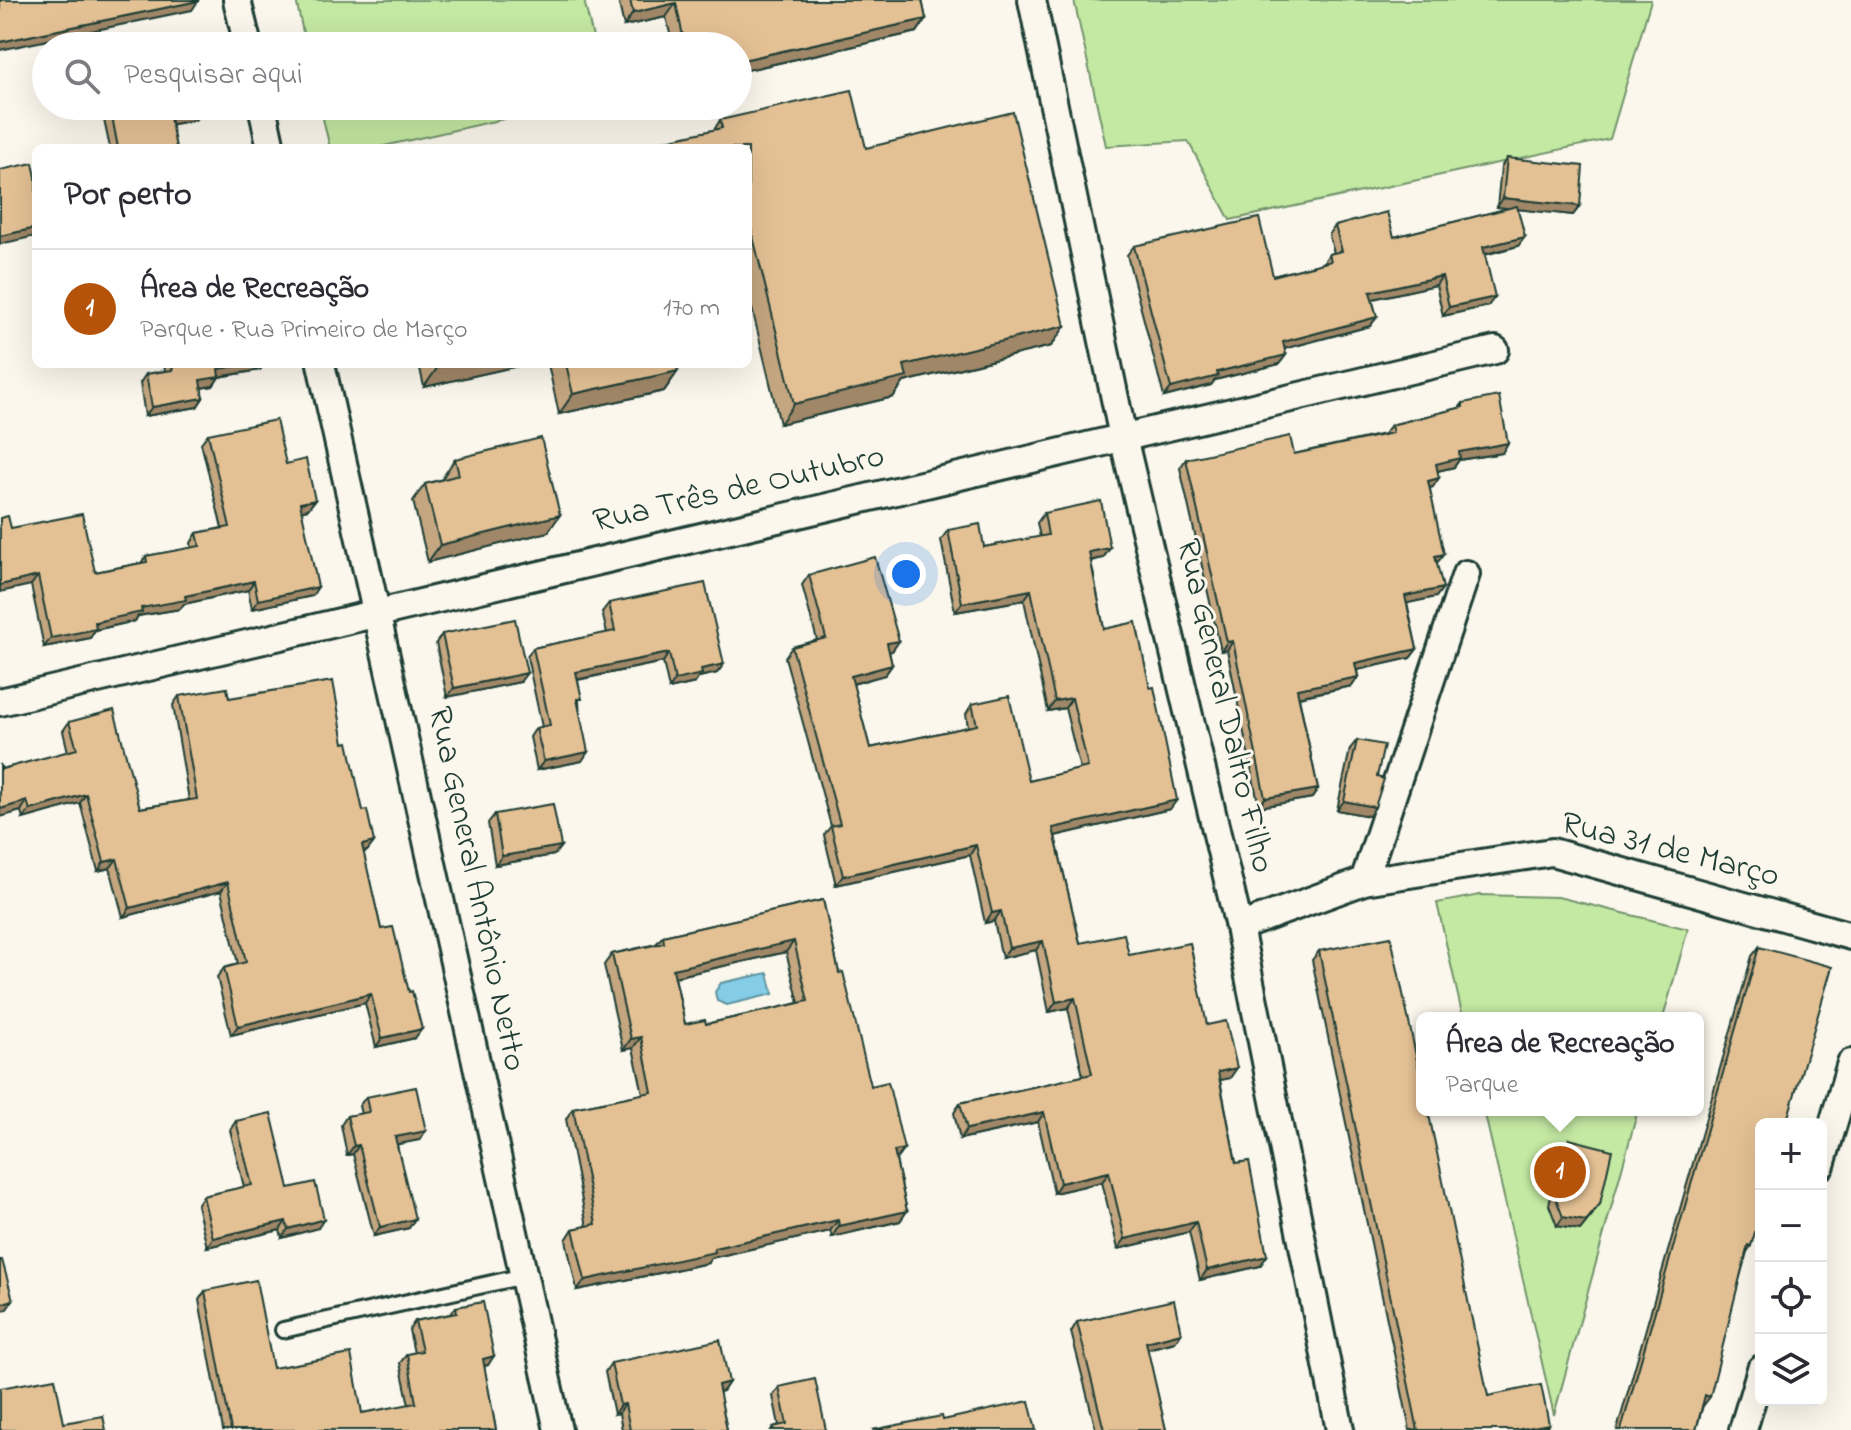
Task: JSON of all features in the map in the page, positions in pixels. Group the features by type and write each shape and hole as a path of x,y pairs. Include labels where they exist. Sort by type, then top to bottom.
{"street":[{"path":"237,0 245,32"},
{"name":"Rua General Daltro Filho","path":"1032,0 1123,437 1239,927 1340,1430"},
{"path":"265,120 270,144"},
{"name":"Rua Três de Outubro","path":"0,702 1495,350"},
{"name":"Rua General Antônio Netto","path":"322,368 558,1430"},
{"path":"1364,881 1466,574"},
{"name":"Rua 31 de Março","path":"1239,927 1364,881 1552,852 1851,936"},
{"path":"1827,1145 1851,1063"},
{"path":"1743,1430 1755,1389"}],"lane":[{"path":"283,1330 524,1276"}],"green space":[{"path":"296,0 584,0 592,32 303,32"},
{"path":"1074,0 1651,0 1610,139 1230,220 1188,141 1106,146"},
{"path":"323,120 499,120 393,144 329,144"},
{"path":"1480,895 1558,897 1688,929 1665,1012 1462,1012 1437,903"},
{"path":"1485,1116 1636,1116 1554,1415"}],"water":[{"path":"768,973 773,994 727,1005 717,1001 715,992 721,983"}],"building":[{"path":"0,0 198,0 48,32 32,32 32,35 0,42"},
{"path":"630,0 922,0 926,19 752,58 752,32 682,32 676,3 633,13"},
{"path":"852,90 866,148 1013,112 1065,326 904,365 907,377 794,404 752,232 752,144 648,144 722,128 720,120 752,120 752,113"},
{"path":"113,120 171,120 175,144 117,144"},
{"path":"1507,158 1583,166 1580,206 1503,198"},
{"path":"32,163 32,229 0,236 0,170"},
{"path":"1517,206 1525,237 1483,247 1495,297 1449,307 1442,276 1370,292 1377,317 1283,342 1286,355 1217,372 1218,376 1171,388 1134,246 1259,218 1273,276 1331,261 1329,254 1342,251 1335,226 1387,212 1394,237"},
{"path":"224,368 218,369 219,377 200,380 203,398 152,407 146,374"},
{"path":"567,368 677,368 678,371 573,394"},
{"path":"1499,396 1508,443 1459,452 1460,458 1436,464 1439,478 1428,481 1444,554 1435,556 1443,588 1405,596 1417,649 1355,663 1358,677 1297,689 1318,789 1265,798 1233,641 1227,642 1186,459 1290,436 1294,454 1393,433 1391,425 1463,407 1463,403"},
{"path":"276,420 286,464 306,459 315,500 300,503 318,587 258,600 254,581 185,596 186,600 141,608 142,612 95,622 96,629 51,638 38,576 0,585 0,518 8,516 11,528 82,514 95,572 147,562 146,556 200,546 197,533 230,527 208,434"},
{"path":"541,438 560,515 440,545 425,484 459,475 455,459"},
{"path":"1101,501 1110,548 1089,552 1104,629 1136,622 1150,688 1154,687 1177,800 1053,828 1080,943 1124,934 1129,955 1190,943 1207,1025 1226,1021 1237,1068 1218,1072 1236,1163 1249,1161 1267,1256 1207,1270 1196,1222 1125,1239 1109,1172 1060,1183 1044,1112 967,1129 960,1103 1092,1074 1075,998 1056,1002 1043,941 1009,948 1001,911 992,913 976,845 843,876 831,826 840,824 792,647 826,638 809,575 875,557 899,641 887,643 892,665 851,676 870,748 977,725 972,704 1009,696 1029,781 1088,767 1072,698 1055,701 1031,590 962,603 948,530 980,524 984,547 1048,535 1044,513"},
{"path":"705,583 724,664 701,669 702,674 675,680 669,653 576,672 582,699 577,699 588,752 544,761 536,728 550,725 533,648 615,631 609,603"},
{"path":"515,619 527,673 454,688 442,634"},
{"path":"333,681 344,743 348,742 363,811 367,810 374,842 362,845 381,929 393,927 422,1029 382,1038 371,994 238,1026 224,968 246,962 228,882 130,908 117,859 104,862 86,794 30,810 27,801 0,809 0,764 2,769 77,749 69,722 114,710 140,808 197,799 179,696 227,688 229,698"},
{"path":"1357,740 1384,745 1377,777 1384,779 1375,807 1344,801"},
{"path":"553,804 561,846 502,856 495,814"},
{"path":"823,900 839,973 843,972 871,1086 888,1082 904,1149 894,1151 907,1211 839,1226 838,1220 714,1248 715,1252 585,1280 573,1229 596,1224 573,1108 652,1092 641,1037 631,1039 612,954 664,943 663,936","holes":["794,941 808,1001 706,1024 705,1020 685,1024 673,969"]},
{"path":"1391,937 1416,1056 1416,1116 1429,1116 1488,1396 1541,1385 1549,1424 1516,1430 1418,1430 1319,951"},
{"path":"1759,947 1832,967 1788,1118 1755,1118 1755,1232 1751,1246 1748,1245 1710,1397 1705,1395 1696,1430 1621,1430"},
{"path":"416,1087 426,1131 395,1137 415,1219 380,1227 359,1145 354,1146 347,1116 369,1112 366,1097"},
{"path":"271,1113 289,1188 315,1182 324,1219 288,1229 286,1221 213,1238 203,1196 252,1185 236,1121"},
{"path":"1569,1139 1612,1150 1600,1204 1586,1221 1563,1217 1555,1196"},
{"path":"0,1260 13,1300 0,1304"},
{"path":"256,1280 273,1368 351,1354 362,1413 416,1403 407,1354 422,1351 415,1321 457,1313 456,1307 483,1302 494,1356 483,1359 496,1430 231,1430 205,1291"},
{"path":"1174,1300 1181,1333 1146,1342 1166,1430 1104,1430 1077,1322"},
{"path":"720,1340 729,1382 718,1385 727,1430 630,1430 625,1404 620,1405 611,1363"},
{"path":"55,1378 64,1423 103,1416 106,1430 0,1430 0,1388"},
{"path":"815,1379 826,1430 774,1430 773,1427 787,1424 779,1387"},
{"path":"1029,1401 1036,1430 872,1430 942,1416 943,1420"}],"place":[{"name":"Área de Recreação","path":"1560,1172"}]}
